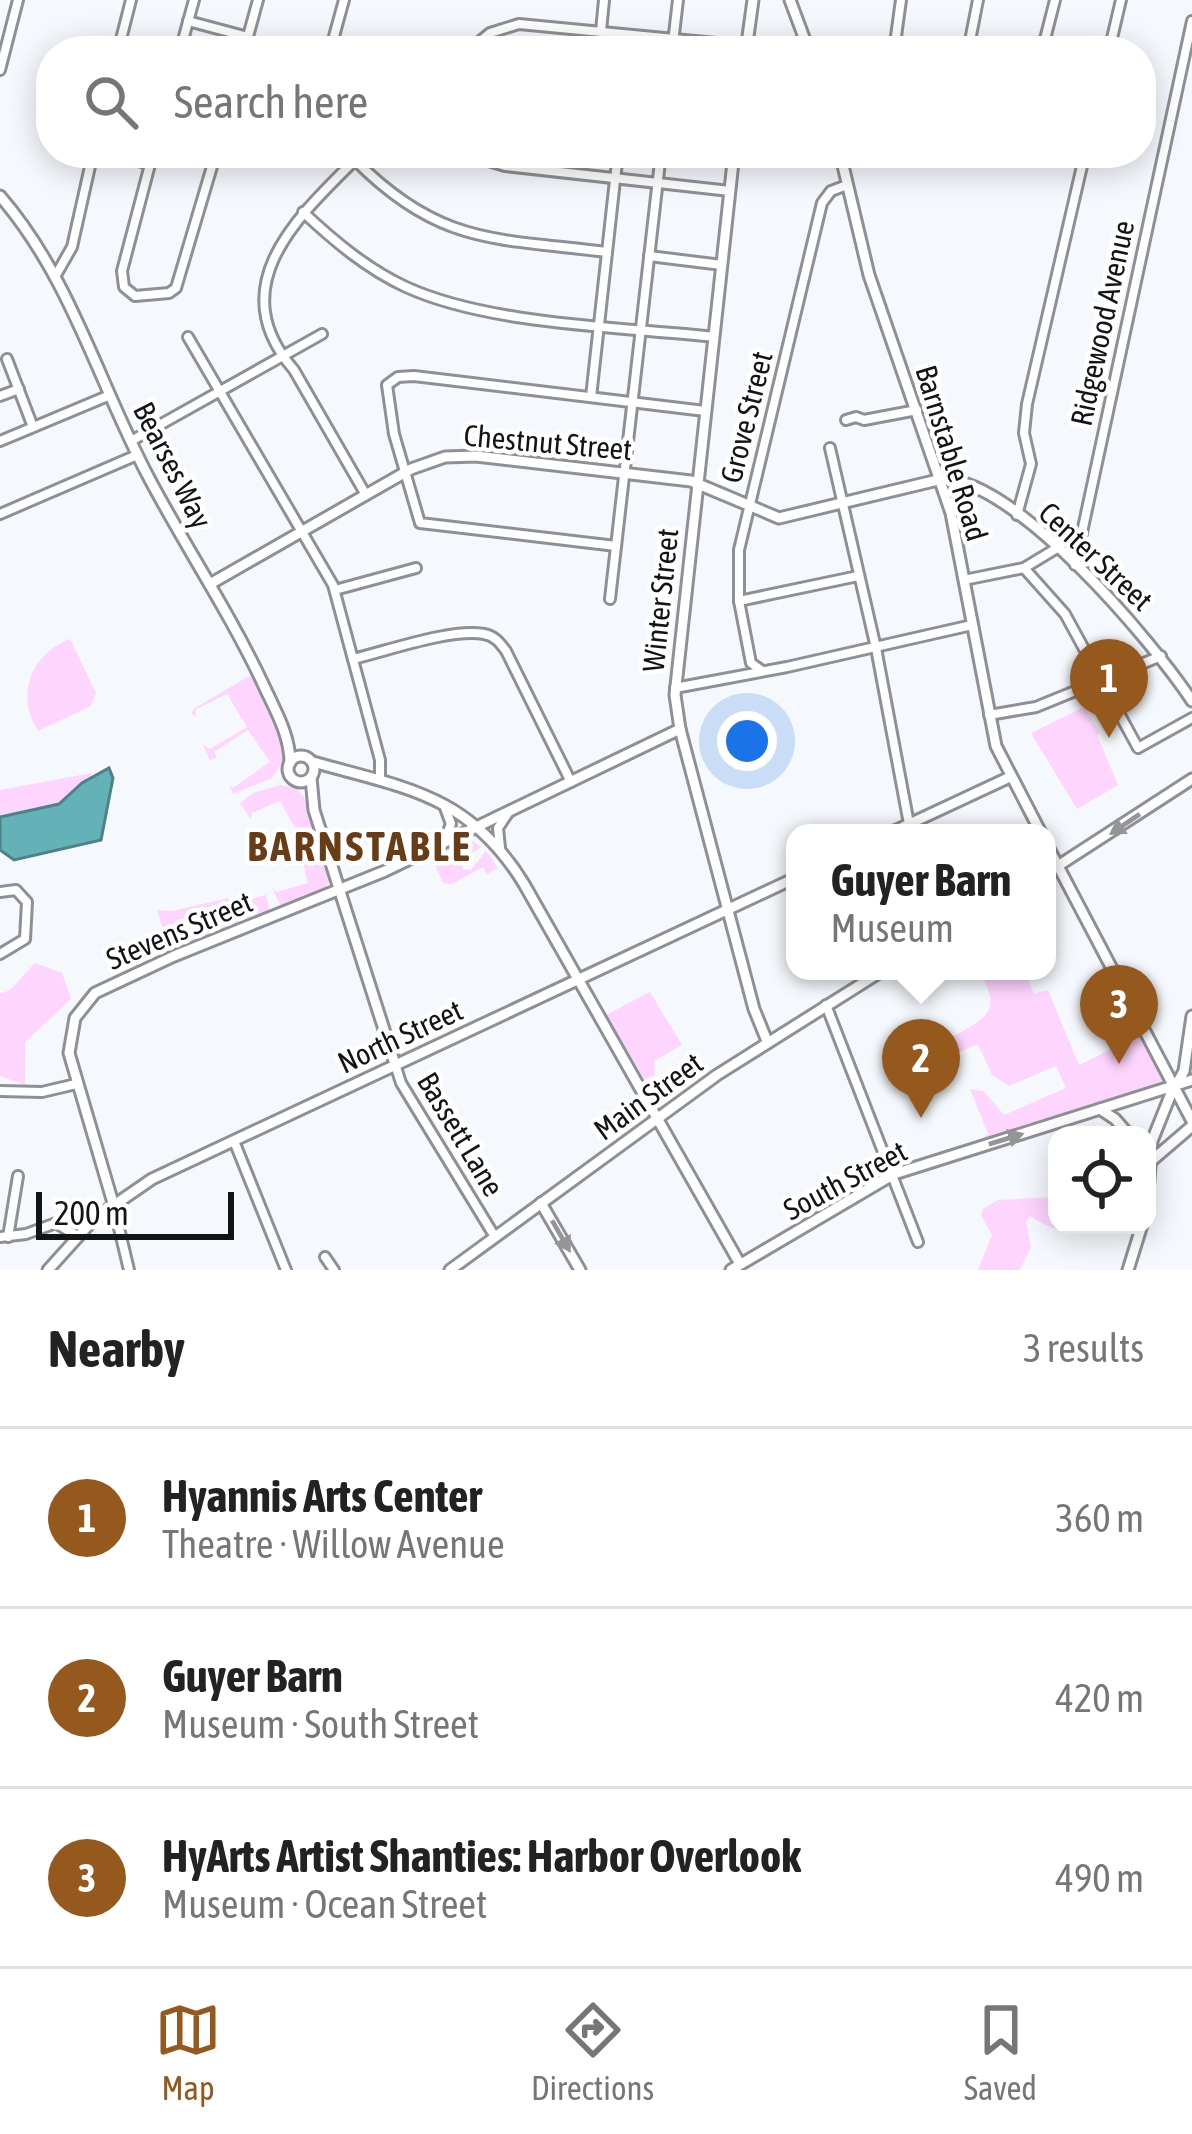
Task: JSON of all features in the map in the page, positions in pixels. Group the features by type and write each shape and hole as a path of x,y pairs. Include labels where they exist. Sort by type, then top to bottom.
{"street":[{"path":"0,70 18,0"},
{"path":"122,36 130,0"},
{"path":"184,36 194,0"},
{"path":"249,36 259,0"},
{"path":"334,36 344,0"},
{"path":"601,31 604,0"},
{"path":"674,36 678,0"},
{"path":"748,36 753,0"},
{"path":"790,0 803,36"},
{"path":"896,36 901,0"},
{"path":"971,36 978,0"},
{"path":"1046,36 1055,0"},
{"path":"1113,36 1121,0"},
{"path":"188,20 241,36"},
{"name":"Ridgewood Avenue","path":"1075,565 1192,21"},
{"path":"486,36 514,24 647,36"},
{"path":"56,275 72,247 90,168"},
{"path":"149,168 122,271 124,287 135,296 172,293 178,286 212,168"},
{"path":"347,168 303,212 278,248 265,300 266,326 366,495"},
{"path":"371,168 410,206 471,235 607,252"},
{"path":"522,168 730,191"},
{"path":"591,397 616,168"},
{"path":"610,599 659,168"},
{"name":"Winter Street","path":"732,168 675,688 680,729 754,1009 767,1041"},
{"name":"Barnstable Road","path":"843,168 868,275 942,479 996,746 1036,824"},
{"path":"1018,515 1031,464 1024,425 1027,404 1082,168"},
{"name":"Grove Street","path":"761,670 751,664 739,601 739,550 822,202 831,191 847,185"},
{"name":"Bearses Way","path":"0,196 56,275 137,455 247,650 285,734 288,772 314,810"},
{"path":"303,212 376,271 430,297 483,310 714,337"},
{"path":"649,256 722,265"},
{"path":"131,441 322,334"},
{"path":"188,337 335,590 380,760 380,777"},
{"path":"7,359 33,427"},
{"path":"616,546 422,524 415,517 387,385 394,378 414,376 705,411"},
{"path":"0,395 19,389"},
{"path":"0,441 110,394"},
{"path":"846,419 917,410"},
{"path":"830,448 876,648 909,824 1010,777"},
{"path":"0,514 137,455"},
{"name":"Chestnut Street","path":"210,584 431,460 468,455 697,484 783,518 942,479"},
{"name":"Center Street","path":"942,479 971,486 1018,515 1057,548 1132,620 1192,700"},
{"path":"964,580 1024,568 1057,548"},
{"path":"335,590 416,568"},
{"path":"1024,568 1065,614 1138,748 1192,718"},
{"path":"739,601 858,577"},
{"path":"675,688 972,625"},
{"path":"353,659 462,635 490,636 506,651 571,782"},
{"path":"989,715 1031,709 1161,656"},
{"name":"Stevens Street","path":"129,1270 69,1059 70,1034 79,1011 94,993 340,890 680,729"},
{"path":"285,734 310,767"},
{"path":"290,763 380,777 443,804 477,827 504,855"},
{"path":"298,782 310,767"},
{"name":"Bassett Lane","path":"310,767 314,810 395,1064 409,1097 495,1237"},
{"path":"1056,867 1192,779"},
{"path":"441,844 451,824 443,804"},
{"path":"509,812 497,832 504,855 738,1268"},
{"path":"1056,877 1192,1124 1156,1163"},
{"name":"North Street","path":"48,1270 113,1203 152,1179 786,882"},
{"path":"0,892 16,890 27,902 25,939 0,954"},
{"name":"Main Street","path":"450,1270 656,1118 767,1041 867,980"},
{"path":"826,1005 918,1243"},
{"path":"1156,1130 1182,1076 1192,1016"},
{"path":"1163,1067 1176,1066 1186,1057"},
{"name":"South Street","path":"738,1268 894,1174 1192,1079"},
{"path":"0,1091 41,1092 76,1084"},
{"path":"1100,1109 1121,1126"},
{"path":"234,1141 286,1270"},
{"path":"18,1176 4,1237 56,1223 77,1235"},
{"path":"541,1203 580,1270"},
{"path":"1128,1270 1139,1234"},
{"path":"325,1257 334,1270"}],"shaded area":[{"path":"70,639 96,693 91,706 38,731 28,704 31,677 45,655"},
{"path":"249,676 256,680 286,756 272,778 233,794 229,785 233,788 270,762 248,730 214,752 217,758 210,760 203,745 210,749 247,727 227,694 195,710 196,717 191,713 195,708"},
{"path":"1084,707 1100,733 1118,785 1077,809 1031,733"},
{"path":"92,773 89,785 61,806 0,822 0,790"},
{"path":"281,785 296,788 304,797 330,881 322,893 281,907 272,887 276,892 308,883 299,846 267,853 265,859 262,846 268,849 299,835 280,801 252,813 251,819 240,803 253,793"},
{"path":"471,840 481,847 462,860 463,869 471,870 486,851 498,868 487,874 483,867 452,884 443,883 431,856"},
{"path":"266,895 270,912 174,950 157,910 229,898 231,904"},
{"path":"35,963 62,973 71,999 25,1042 25,1085 0,1076 0,994 10,990"},
{"path":"984,980 1028,980 1034,994 1048,990 1079,1065 1139,1035 1163,1081 981,1140 988,1134 970,1089 984,1091 1004,1115 1066,1088 1056,1066 1009,1086 992,1075 978,1044 957,1053 951,1038 988,1012"},
{"path":"650,992 682,1045 654,1061 655,1075 645,1080 606,1015"},
{"path":"1048,1197 1048,1225 1030,1216 1026,1222 1031,1248 1019,1270 978,1270 992,1235 981,1215 998,1200"}],"water":[{"path":"109,768 113,778 101,840 14,860 0,850 0,817 59,804 82,783"}],"place":[{"name":"Hyannis Arts Center","path":"1109,738"},
{"name":"HyArts Artist Shanties: Harbor Overlook","path":"1119,1064"},
{"name":"Guyer Barn","path":"921,1118"}],"district":[{"name":"BARNSTABLE","path":"360,846"}]}
